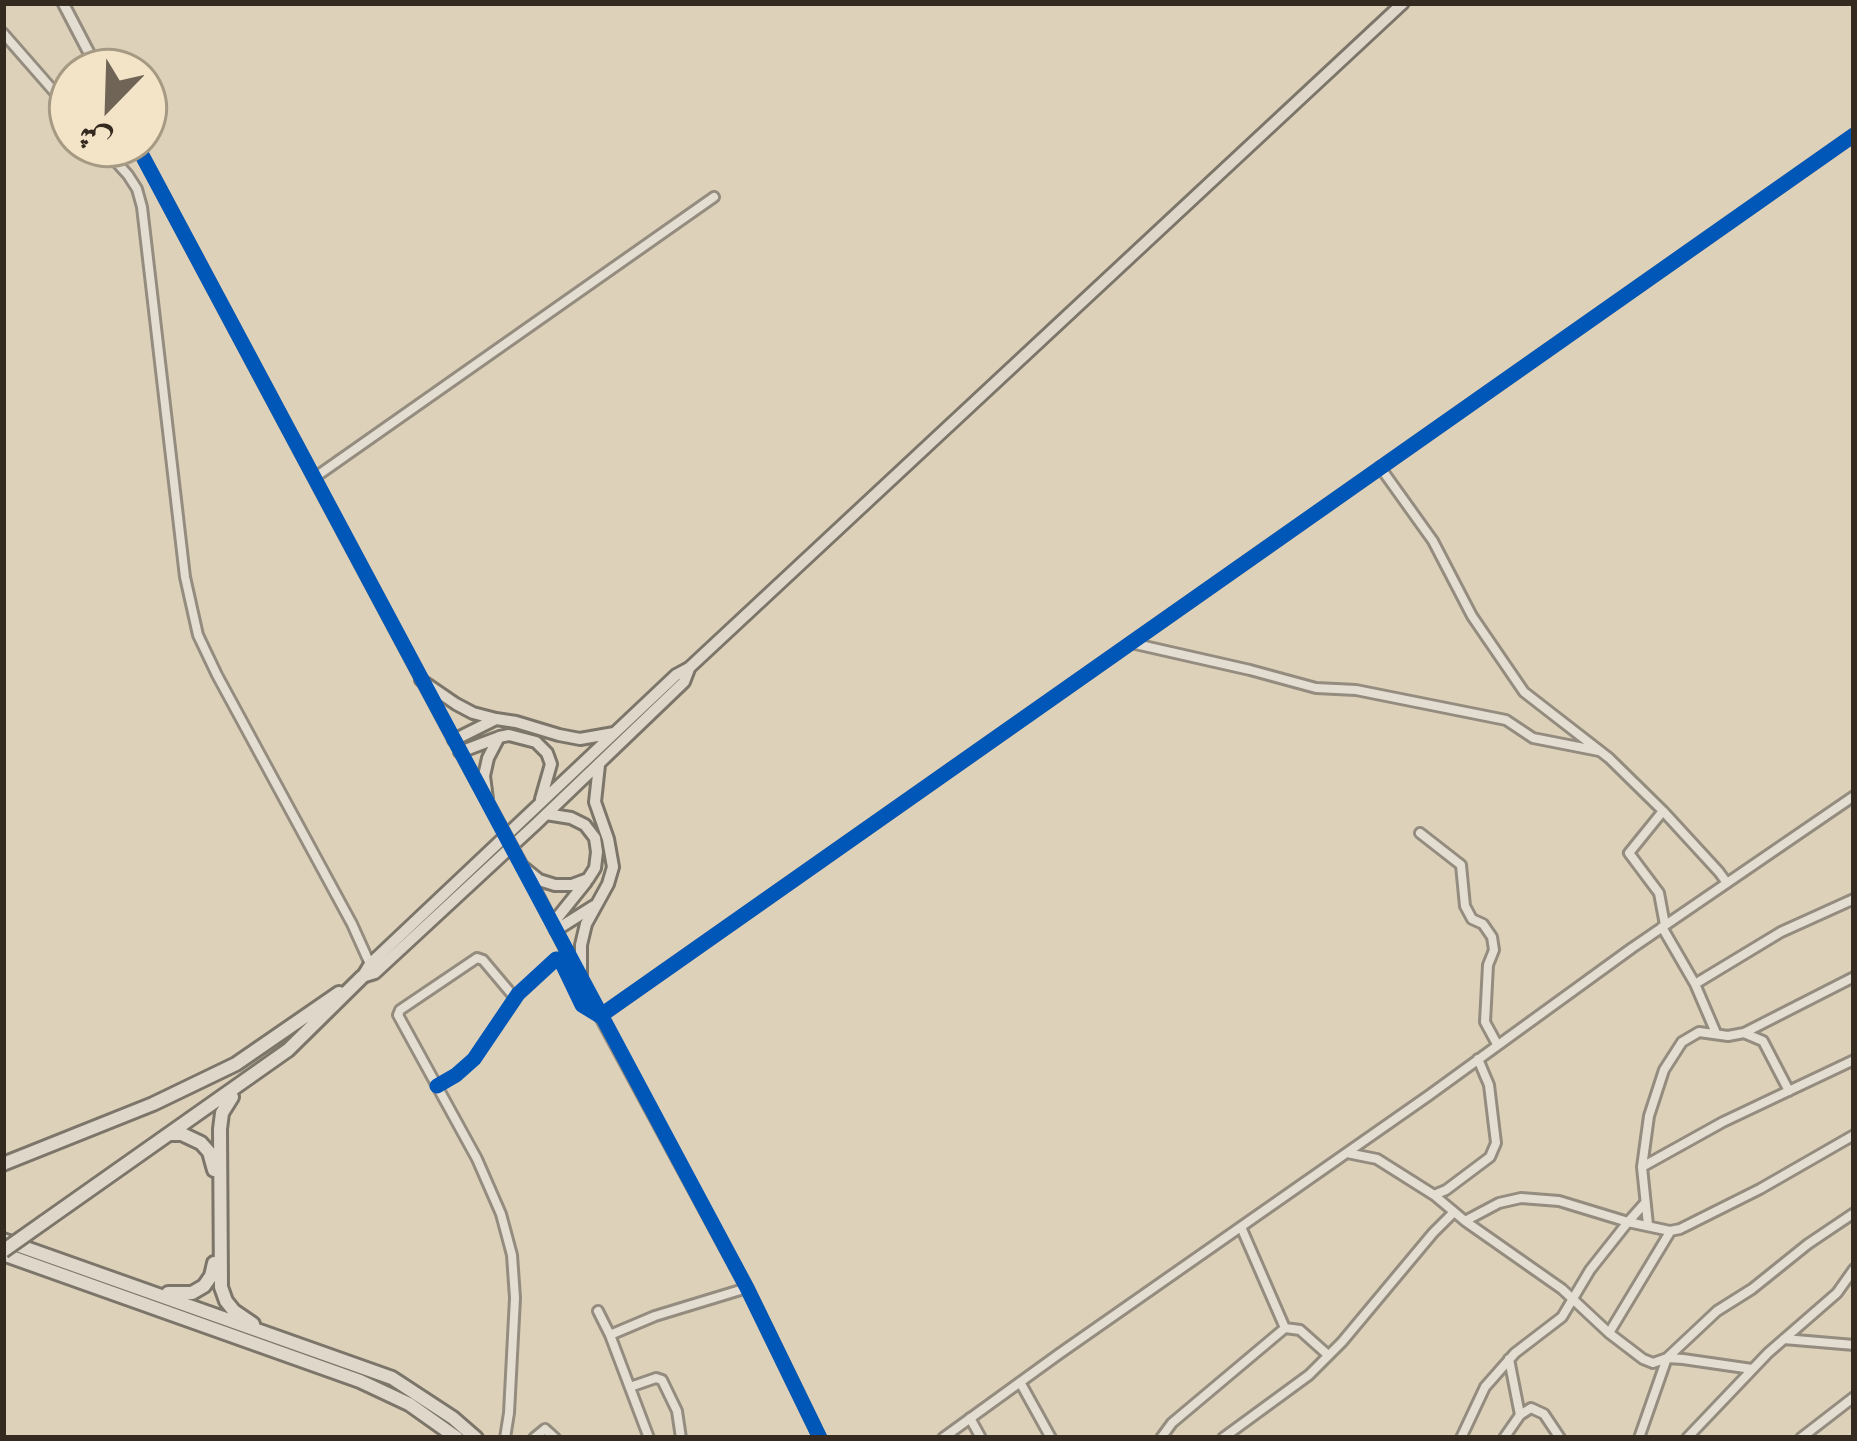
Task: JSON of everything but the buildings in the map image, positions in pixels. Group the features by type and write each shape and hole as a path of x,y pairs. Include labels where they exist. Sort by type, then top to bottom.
{"highway":[{"path":"3,1252 241,1085 303,1036 366,974"},
{"path":"3,1165 153,1104 236,1064 366,974"},
{"path":"241,1085 222,1113 220,1129 221,1287 234,1311 269,1334"},
{"path":"146,1291 192,1293 204,1286 214,1267 213,1161 201,1143 170,1134"},
{"path":"3,1240 392,1378 476,1438"},
{"path":"3,1252 360,1381 409,1404 457,1438"}],"main road":[{"path":"366,974 543,809 676,675 689,668 1403,3"},
{"path":"543,809 599,764 685,682 689,668"},
{"path":"421,680 455,704 496,719 580,739 617,732"},
{"path":"457,746 496,719"},
{"path":"457,746 518,735 536,742 551,764 543,809"},
{"path":"488,803 484,776 499,737"},
{"path":"581,980 586,924 613,867 595,802 599,764"},
{"path":"543,809 584,825 595,838 597,852 595,868 555,927"},
{"path":"523,867 539,880 555,884 588,879"},
{"path":"555,927 596,905"}],"street":[{"path":"63,3 86,48"},
{"path":"3,33 48,85"},
{"path":"600,1016 1854,135"},
{"path":"122,168 139,195 146,226 184,577 198,635 352,924 366,974"},
{"path":"149,168 747,1288 820,1438"},
{"path":"139,195 159,188"},
{"path":"314,478 714,197"},
{"path":"1380,467 1433,541 1456,590 1524,692 1600,751 1663,811 1727,883"},
{"path":"1130,643 1316,688 1356,690 1506,720 1533,738 1600,751"},
{"path":"943,1438 1854,796"},
{"path":"1663,811 1629,853 1659,892 1664,926 1716,1034"},
{"path":"1420,833 1461,865 1465,906 1492,937 1485,1022 1497,1044"},
{"path":"1695,984 1781,932 1854,899"},
{"path":"505,1438 515,1298 512,1255 501,1214 477,1159 398,1015 479,958 515,998"},
{"path":"437,1086 474,1059 515,998 558,958 582,1005 600,1016"},
{"path":"1648,1225 1642,1167 1652,1100 1682,1042 1693,1034 1744,1033 1854,977"},
{"path":"1744,1033 1763,1041 1789,1091"},
{"path":"1434,1195 1494,1150 1490,1085 1478,1059"},
{"path":"1642,1167 1854,1060"},
{"path":"1465,1221 1499,1203 1533,1198 1670,1231 1680,1229 1854,1135"},
{"path":"1347,1153 1377,1159 1434,1195 1562,1289 1643,1360 1653,1363 1666,1358 1718,1311 1854,1214"},
{"path":"1461,1438 1485,1387 1509,1359 1556,1324 1590,1270 1645,1203"},
{"path":"1223,1438 1293,1388 1328,1355 1454,1212"},
{"path":"1241,1227 1285,1328"},
{"path":"1609,1333 1670,1231"},
{"path":"1687,1438 1752,1369 1838,1293 1854,1269"},
{"path":"610,1335 747,1288"},
{"path":"598,1311 649,1438"},
{"path":"1161,1438 1172,1423 1285,1328 1300,1330 1328,1355"},
{"path":"1784,1339 1854,1345"},
{"path":"1666,1358 1752,1369"},
{"path":"1639,1438 1666,1358"},
{"path":"1509,1359 1520,1415"},
{"path":"630,1387 662,1379 677,1411 681,1438"},
{"path":"1020,1382 1052,1438"},
{"path":"1802,1438 1854,1397"},
{"path":"1504,1438 1531,1408 1539,1410 1560,1438"},
{"path":"969,1418 981,1438"},
{"path":"534,1438 545,1430 555,1438"}],"cycle path":[{"path":"437,1086 474,1059 518,994 556,959 582,1005 600,1016 1854,135"},
{"path":"149,168 747,1288 820,1438"}]}
